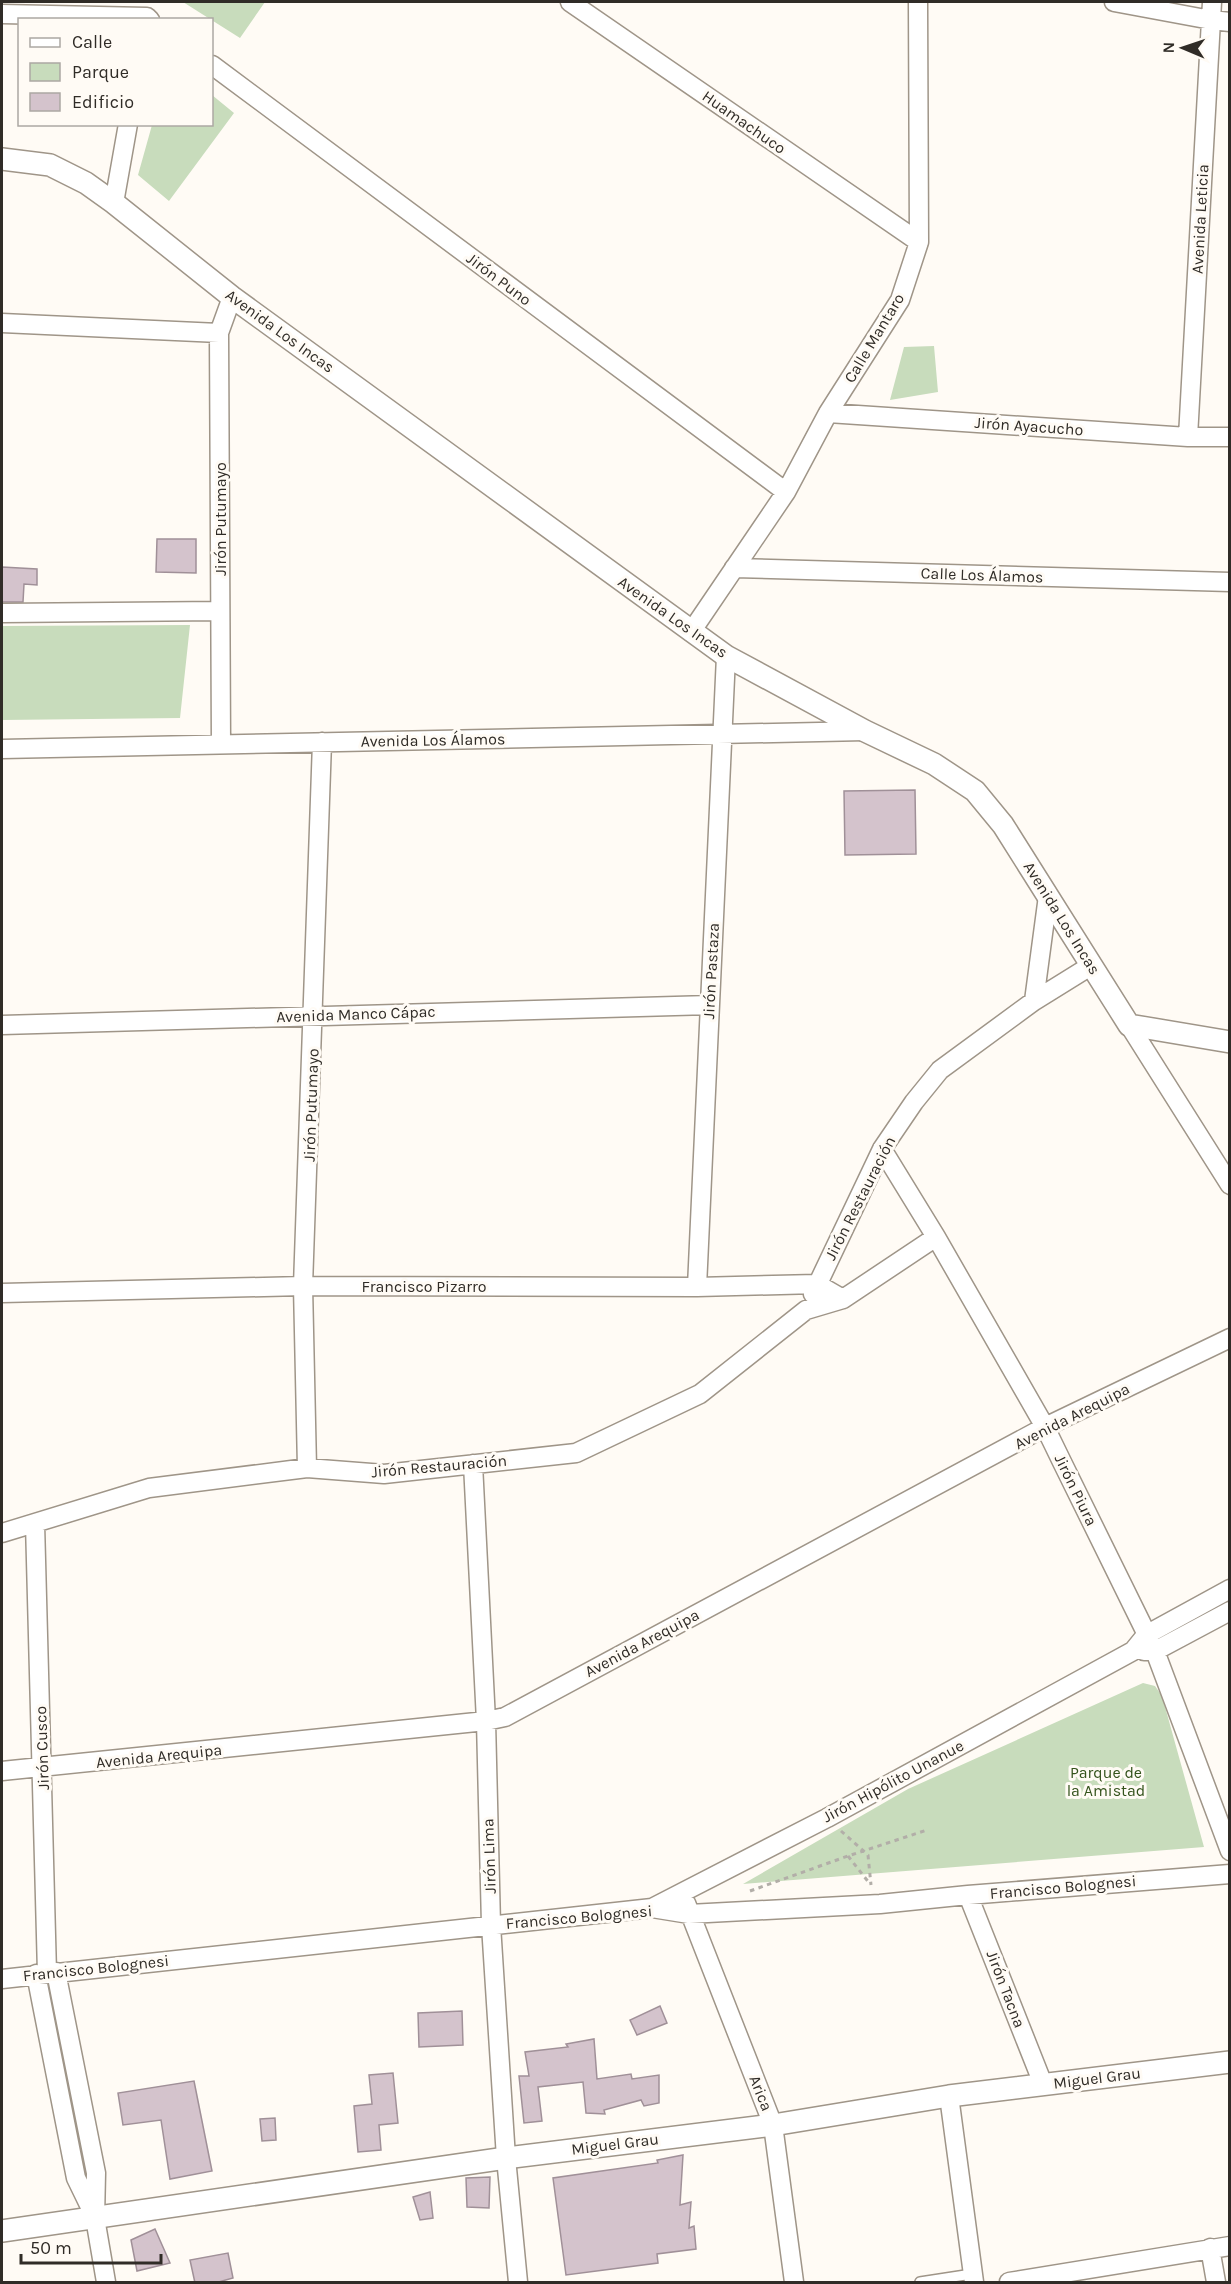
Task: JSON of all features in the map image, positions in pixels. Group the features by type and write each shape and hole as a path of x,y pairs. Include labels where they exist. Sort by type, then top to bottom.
{"street":[{"name":"Huamachuco","path":"570,2 919,242"},
{"path":"908,2 914,12 920,72"},
{"name":"Calle Mantaro","path":"691,632 786,492 828,413 900,300 919,242 918,2"},
{"path":"1114,2 1230,22"},
{"name":"Avenida Leticia","path":"1188,437 1212,2"},
{"path":"2,14 148,14"},
{"name":"Jirón Puno","path":"213,66 786,492"},
{"path":"114,203 128,126"},
{"name":"Avenida Los Incas","path":"2,159 50,165 86,183 232,297 726,656 865,731 934,764 975,791 1003,825 1230,1185"},
{"name":"Jirón Putumayo","path":"221,744 219,333 232,297"},
{"path":"2,323 219,333"},
{"name":"Jirón Ayacucho","path":"828,413 1188,437 1230,437"},
{"name":"Calle Los Álamos","path":"734,568 1230,582"},
{"path":"2,614 220,611"},
{"name":"Jirón Pastaza","path":"697,1287 726,656"},
{"name":"Avenida Los Álamos","path":"2,749 865,731"},
{"name":"Jirón Putumayo","path":"307,1468 303,1286 322,742"},
{"path":"1035,1001 1048,896"},
{"name":"Jirón Restauración","path":"806,1310 882,1149 914,1102 940,1070 1035,1001 1092,965"},
{"name":"Avenida Manco Cápac","path":"2,1025 710,1005"},
{"path":"1129,1025 1230,1042"},
{"name":"Jirón Piura","path":"882,1149 936,1237 1045,1427 1151,1643 1230,1851"},
{"name":"Jirón Restauración","path":"2,1533 149,1488 307,1468 384,1474 576,1453 700,1395 806,1310 843,1299 936,1237"},
{"path":"817,1284 843,1299"},
{"name":"Francisco Pizarro","path":"2,1293 303,1286 697,1287 817,1284"},
{"name":"Avenida Arequipa","path":"2,1771 486,1721 505,1716 1045,1427 1230,1338"},
{"name":"Jirón Lima","path":"473,1464 486,1721 491,1925 506,2158 518,2283"},
{"name":"Jirón Cusco","path":"35,1523 47,1973 76,2178 95,2218 106,2283"},
{"name":"Jirón Hipólito Unanue","path":"1151,1643 1230,1590"},
{"name":"Jirón Hipólito Unanue","path":"652,1908 827,1818 1133,1651 1230,1611"},
{"name":"Francisco Bolognesi","path":"2,1979 652,1908 689,1914 879,1904 1230,1874"},
{"name":"Arica","path":"682,1892 773,2125 794,2283"},
{"name":"Jirón Tacna","path":"968,1895 1043,2084"},
{"name":"Miguel Grau","path":"2,2231 506,2158 773,2125 949,2096 1230,2062"},
{"path":"949,2096 973,2278"},
{"path":"1010,2283 1230,2246"},
{"path":"1210,2248 1216,2283"}],"lane":[{"path":"920,2283 973,2278"}],"path":[{"path":"827,1818 868,1855 871,1885"},
{"path":"742,1894 927,1830"},
{"path":"848,1856 871,1885 879,1904"}],"green space":[{"path":"183,2 265,2 240,38 213,21 213,18 208,18"},
{"path":"213,96 234,113 169,201 138,175 152,126 213,126"},
{"path":"934,346 938,392 890,400 904,347"},
{"path":"190,625 180,718 2,720 2,626"},
{"name":"Parque de la Amistad","path":"1143,1683 1155,1686 1162,1696 1204,1847 743,1884 908,1789"}],"building":[{"path":"157,539 196,539 196,573 156,572"},
{"path":"2,567 37,569 37,585 24,584 23,602 2,602"},
{"path":"915,790 916,854 845,855 844,791"},
{"path":"660,2006 667,2023 637,2035 630,2020"},
{"path":"462,2011 463,2045 419,2047 418,2013"},
{"path":"594,2039 597,2079 631,2074 632,2079 659,2075 659,2103 644,2106 641,2100 604,2110 605,2114 586,2113 583,2082 538,2087 542,2121 524,2123 519,2076 529,2076 525,2052 568,2047 566,2044"},
{"path":"393,2073 398,2123 379,2125 381,2150 358,2152 354,2106 372,2104 369,2075"},
{"path":"194,2081 212,2171 170,2179 161,2120 123,2125 118,2093"},
{"path":"275,2118 276,2140 262,2141 260,2119"},
{"path":"683,2155 680,2205 691,2202 689,2228 694,2226 696,2249 657,2254 658,2263 566,2275 553,2178 658,2163 657,2160"},
{"path":"490,2177 489,2208 467,2207 466,2178"},
{"path":"430,2192 433,2218 420,2220 413,2197"},
{"path":"155,2229 170,2263 137,2271 131,2240"},
{"path":"228,2253 233,2278 215,2283 195,2283 190,2260"}]}
